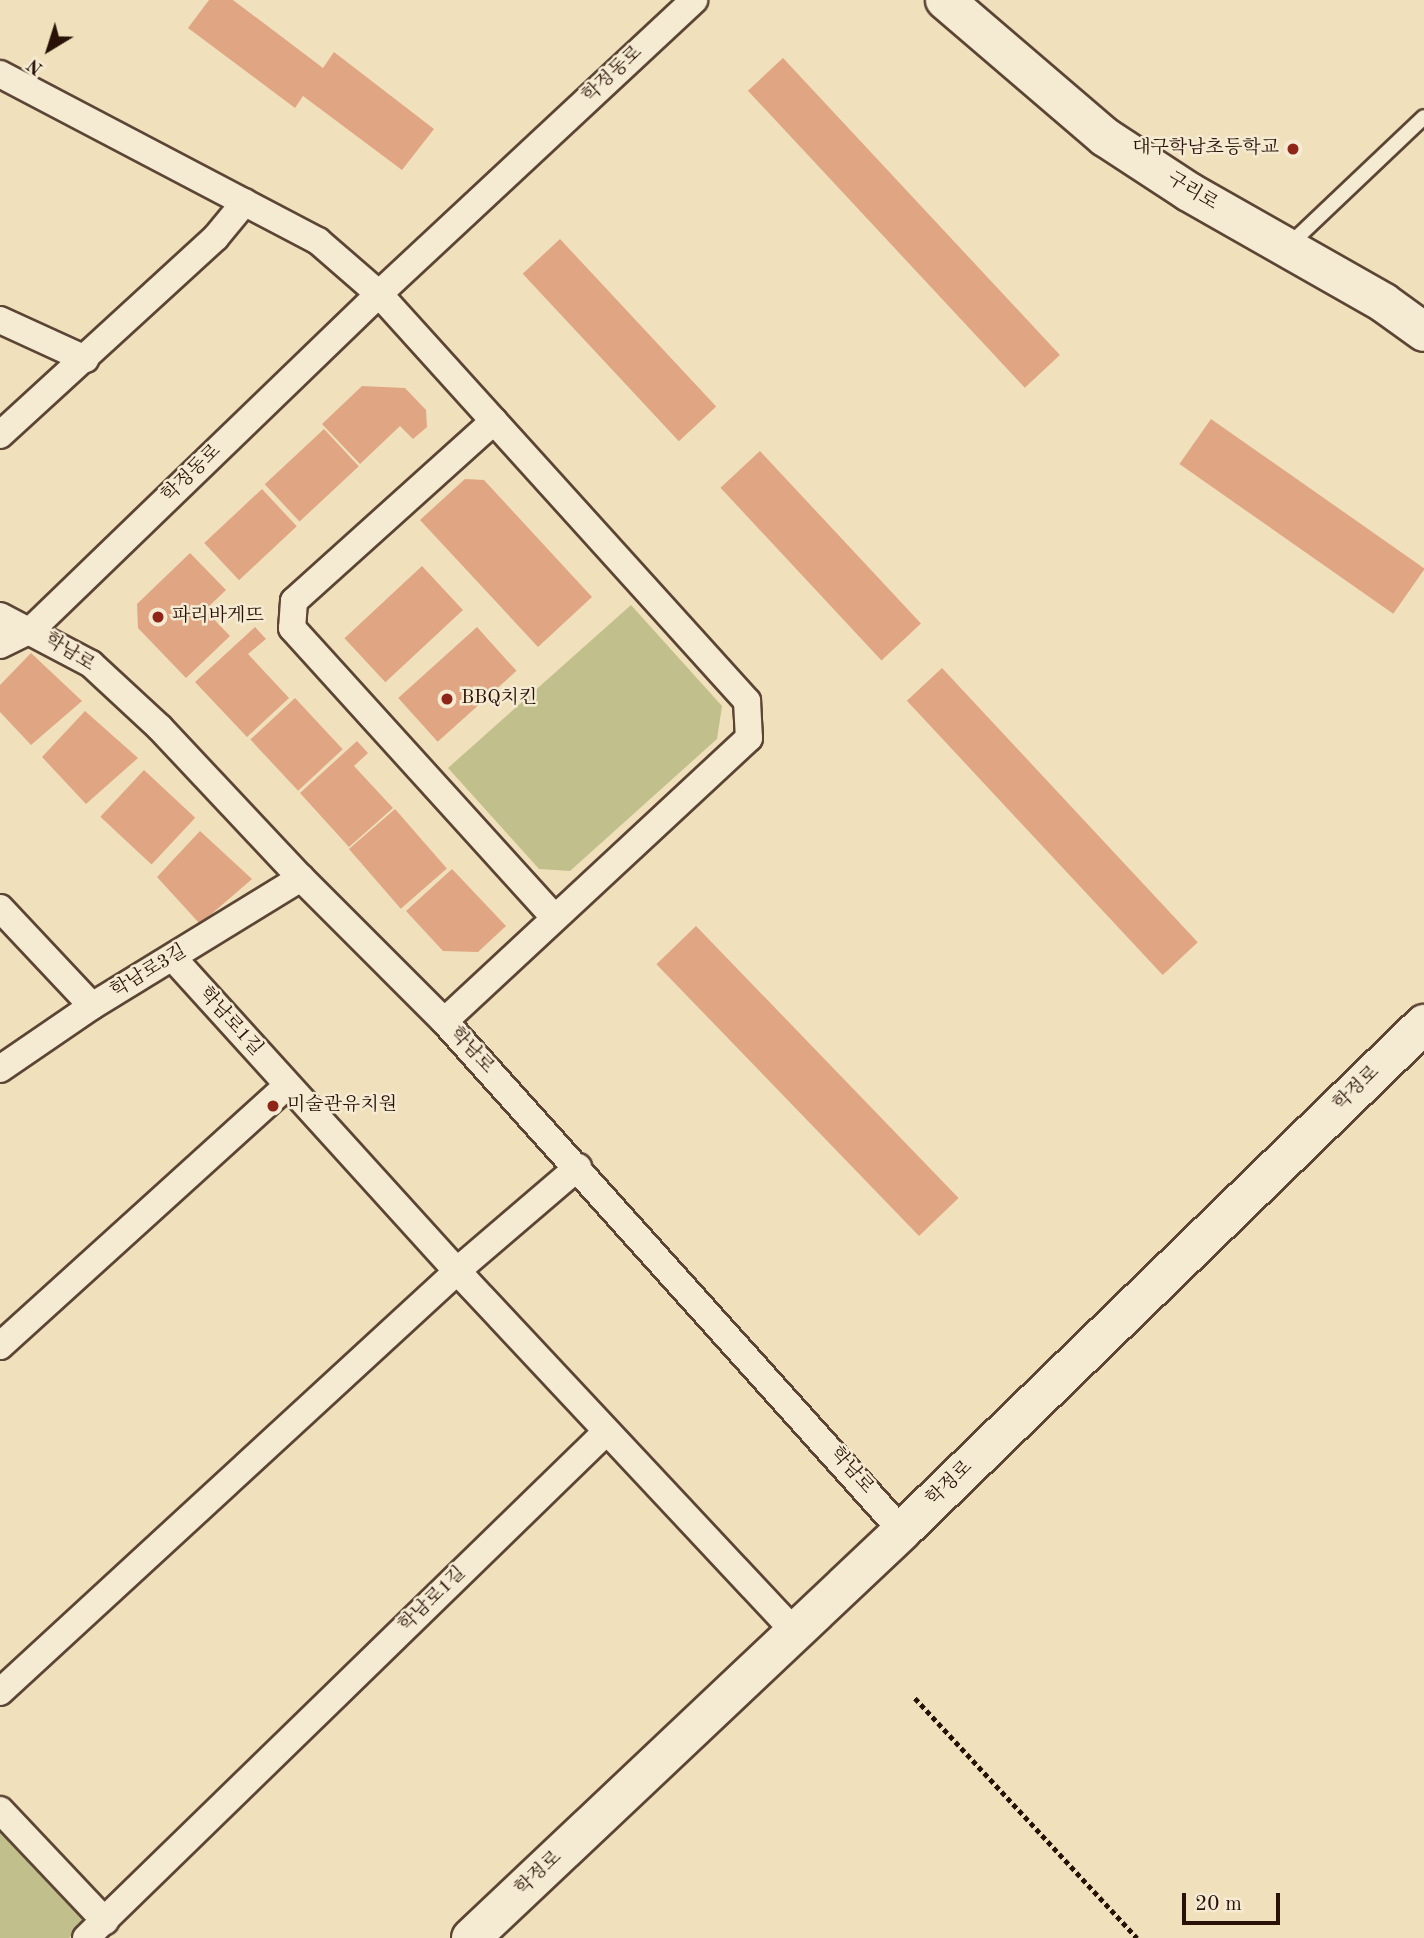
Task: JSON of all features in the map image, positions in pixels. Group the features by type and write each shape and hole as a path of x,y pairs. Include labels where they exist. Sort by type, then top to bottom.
{"main road":[{"name":"구리로","path":"945,0 1105,137 1287,248 1384,303 1424,332"},
{"name":"학정로","path":"471,1938 796,1633 1424,1024"}],"street":[{"name":"학정동로","path":"0,645 31,630 379,294 694,0"},
{"path":"0,74 318,241 379,294 747,701 748,738 444,1021"},
{"path":"0,435 216,237 245,202"},
{"path":"0,320 85,359"},
{"path":"494,421 294,601 292,628 554,917"},
{"name":"학남로","path":"0,616 91,664 160,727 301,878 444,1021 578,1167 902,1531"},
{"name":"학남로3길","path":"0,1069 92,1006 301,878"},
{"path":"0,908 92,1006"},
{"name":"학남로1길","path":"95,1930 606,1432 287,1086 173,958"},
{"path":"0,1346 287,1086"},
{"path":"0,1692 458,1272 578,1167"},
{"path":"606,1432 796,1633"},
{"path":"0,1810 95,1930"}],"lane":[{"path":"1287,248 1424,117"}],"path":[{"path":"915,1698 1137,1938"}],"shaded area":[{"path":"631,605 722,706 717,739 570,871 539,869 448,768"},
{"path":"0,1825 88,1920 69,1938 0,1938"}],"building":[{"path":"209,0 233,0 323,68 334,52 434,129 402,170 303,96 295,108 188,28"},
{"path":"783,58 1060,355 1025,388 748,91"},
{"path":"560,239 716,406 679,441 523,274"},
{"path":"362,386 405,388 426,410 427,427 413,439 400,426 360,464 322,424"},
{"path":"1211,419 1424,568 1393,614 1179,464"},
{"path":"324,429 359,466 300,522 265,484"},
{"path":"760,451 921,624 881,660 721,488"},
{"path":"465,479 484,480 592,597 538,647 420,520"},
{"path":"262,489 297,526 239,580 204,543"},
{"path":"190,553 226,590 205,610 230,636 186,678 138,628 137,604"},
{"path":"422,566 463,610 385,682 344,638"},
{"path":"255,627 266,639 248,654 289,698 247,737 195,682"},
{"path":"477,627 516,671 438,742 398,698"},
{"path":"31,653 82,701 31,745 0,712 0,685"},
{"path":"942,668 1198,942 1163,975 907,701"},
{"path":"295,698 343,749 298,791 250,740"},
{"path":"85,711 138,758 86,804 42,757"},
{"path":"357,741 368,753 354,766 393,808 349,847 300,793"},
{"path":"144,770 195,818 152,865 100,817"},
{"path":"395,809 447,869 401,909 349,849"},
{"path":"200,831 252,879 200,924 157,877"},
{"path":"452,869 506,926 478,952 443,951 406,911"},
{"path":"696,926 959,1198 919,1236 656,964"}],"place":[{"name":"대구학남초등학교","path":"1293,149"},
{"name":"파리바게뜨","path":"158,617"},
{"name":"BBQ치킨","path":"447,699"},
{"name":"미술관유치원","path":"273,1106"}]}
